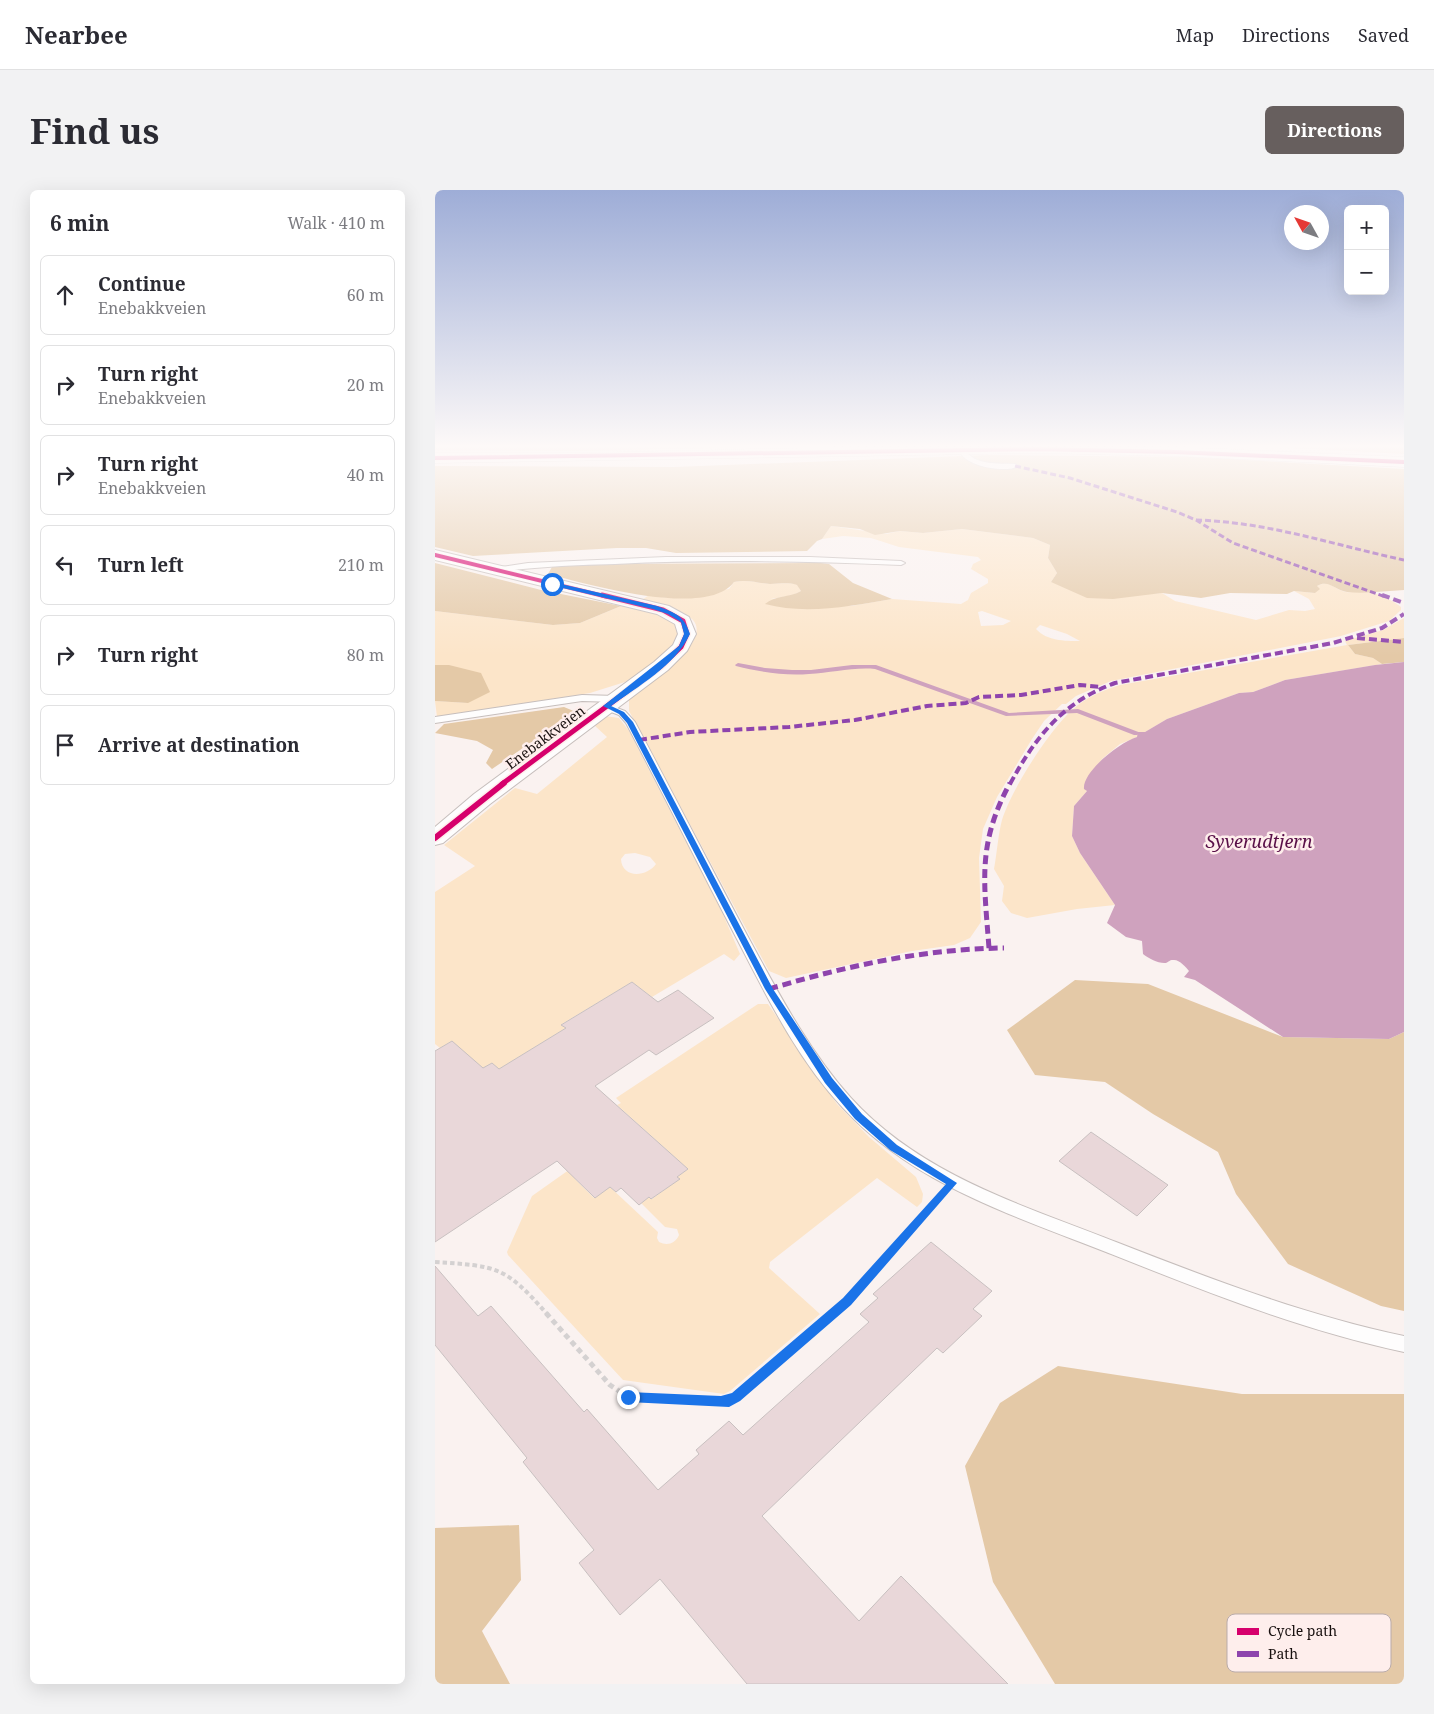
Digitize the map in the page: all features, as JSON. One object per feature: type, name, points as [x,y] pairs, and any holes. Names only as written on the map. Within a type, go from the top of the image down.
[{"type":"street","name":"Enebakkveien","points":[[435,555],[663,610],[683,621],[687,634],[681,647],[611,703],[482,799],[435,838]]},
{"type":"lane","points":[[494,570],[528,565],[666,559],[784,559],[901,563]]},
{"type":"lane","points":[[435,720],[568,699],[594,698],[611,703],[622,713],[630,722],[755,964],[789,1022],[823,1074],[859,1116],[893,1147],[952,1183],[1270,1309],[1345,1331],[1404,1344]]},
{"type":"path","points":[[435,1262],[477,1263],[495,1267],[512,1278],[525,1289],[610,1386],[628,1397],[729,1401],[847,1301],[952,1183]]},
{"type":"shaded area","points":[[435,517],[1404,517],[1404,590],[1368,593],[1347,592],[1321,584],[1317,586],[1320,589],[1315,593],[1294,591],[1287,594],[1230,593],[1201,598],[1162,593],[1113,599],[1087,598],[1051,582],[1057,573],[1048,558],[1050,545],[1033,538],[962,529],[923,533],[900,531],[875,535],[860,529],[831,526],[822,539],[817,541],[807,551],[676,553],[646,548],[617,548],[473,556],[435,547]]},
{"type":"shaded area","points":[[831,526],[886,534],[900,531],[923,533],[962,529],[1033,538],[1050,545],[1048,558],[1057,573],[1051,582],[1146,594],[1162,593],[1175,601],[1256,620],[1289,610],[1305,611],[1315,609],[1309,599],[1294,591],[1315,593],[1317,586],[1321,584],[1329,584],[1346,592],[1363,591],[1374,593],[1394,602],[1401,607],[1401,610],[1389,621],[1341,636],[1111,681],[1076,696],[1066,704],[1062,704],[1044,721],[1032,739],[997,797],[983,829],[979,858],[981,922],[970,938],[954,945],[912,951],[786,978],[769,971],[629,711],[629,699],[662,674],[686,652],[694,640],[697,629],[693,620],[682,612],[642,600],[649,595],[668,598],[729,589],[734,582],[752,581],[770,584],[794,584],[798,585],[801,591],[793,595],[771,599],[851,606],[892,599],[961,604],[968,600],[971,593],[988,583],[988,579],[971,569],[973,564],[981,560],[978,557],[899,547],[871,538],[843,536],[822,539]],"holes":[[[982,611],[1011,621],[1003,625],[981,626],[978,612]],[[1040,625],[1067,634],[1080,641],[1062,640],[1045,636],[1036,629]]]},
{"type":"shaded area","points":[[435,563],[541,590],[621,606],[580,623],[553,625],[435,611]]},
{"type":"shaded area","points":[[583,564],[829,564],[853,583],[892,599],[829,608],[796,609],[765,604],[773,599],[801,591],[797,585],[790,584],[739,581],[734,582],[720,593],[699,598],[674,598],[645,596],[617,591],[548,574],[552,567]]},
{"type":"shaded area","points":[[626,604],[650,610],[675,623],[678,634],[673,647],[653,664],[625,682],[590,693],[437,717],[435,701],[468,703],[449,665],[435,665],[435,611],[553,625],[580,623]]},
{"type":"shaded area","points":[[1404,618],[1404,638],[1348,645],[1355,654],[1373,658],[1382,664],[1285,680],[1253,692],[1239,693],[1167,719],[1137,737],[1120,744],[1102,759],[1084,786],[1087,791],[1074,806],[1072,836],[1080,853],[1115,905],[1077,909],[1027,918],[1011,913],[1002,901],[1004,886],[994,869],[1002,820],[1013,793],[1042,746],[1072,710],[1083,701],[1120,685],[1347,645],[1345,641],[1383,630]]},
{"type":"shaded area","points":[[1404,638],[1404,662],[1382,664],[1373,658],[1355,654],[1348,645]]},
{"type":"shaded area","points":[[435,665],[449,665],[481,673],[490,692],[468,703],[435,701]]},
{"type":"shaded area","points":[[564,707],[576,712],[492,769],[486,763],[493,750],[477,741],[435,733],[444,724]]},
{"type":"shaded area","points":[[605,716],[619,718],[629,731],[722,912],[740,954],[734,961],[724,954],[652,997],[632,982],[562,1024],[566,1028],[499,1069],[492,1063],[469,1077],[460,1048],[452,1041],[440,1048],[435,1044],[435,892],[475,866],[444,845],[515,788],[537,794],[607,737],[594,725]],"holes":[[[635,853],[650,857],[656,864],[647,872],[630,873],[622,865],[621,859],[625,854]]]},
{"type":"shaded area","points":[[1075,980],[1148,984],[1283,1037],[1389,1039],[1404,1032],[1404,1311],[1381,1306],[1288,1264],[1236,1194],[1218,1152],[1153,1114],[1105,1082],[1035,1075],[1007,1030]]},
{"type":"shaded area","points":[[758,1004],[768,1004],[837,1104],[869,1137],[916,1177],[923,1194],[922,1202],[917,1207],[877,1178],[770,1262],[769,1268],[820,1314],[730,1391],[724,1394],[623,1380],[507,1252],[532,1196],[573,1167],[591,1168],[575,1179],[594,1198],[610,1187],[658,1232],[657,1238],[659,1242],[668,1244],[673,1242],[679,1235],[677,1229],[665,1227],[641,1203],[649,1197],[652,1199],[679,1179],[677,1177],[688,1169],[617,1105],[621,1103],[616,1098]]},
{"type":"shaded area","points":[[1058,1366],[1242,1394],[1404,1394],[1404,1684],[1055,1684],[993,1582],[965,1466],[1000,1403]]},
{"type":"shaded area","points":[[519,1525],[521,1580],[482,1631],[510,1684],[435,1684],[435,1528]]},
{"type":"water","name":"Syverudtjern","points":[[1404,662],[1404,1032],[1389,1039],[1283,1037],[1195,980],[1184,977],[1189,971],[1180,962],[1171,960],[1163,963],[1151,959],[1143,954],[1142,941],[1126,937],[1107,923],[1115,905],[1080,853],[1072,836],[1074,806],[1087,791],[1084,789],[1089,774],[1103,758],[1121,745],[1137,737],[1138,732],[1145,732],[1167,719],[1239,693],[1253,692],[1285,680]]},
{"type":"building","points":[[632,982],[658,1002],[678,990],[714,1018],[656,1055],[649,1050],[595,1086],[688,1169],[677,1177],[680,1179],[639,1205],[621,1188],[616,1192],[610,1187],[595,1198],[557,1161],[435,1242],[435,1051],[452,1041],[483,1068],[492,1063],[499,1069],[566,1028],[561,1025]]},
{"type":"building","points":[[1091,1132],[1168,1185],[1137,1216],[1059,1161]]},
{"type":"building","points":[[931,1242],[992,1291],[973,1309],[982,1316],[943,1353],[937,1348],[762,1516],[859,1621],[901,1576],[1008,1684],[747,1684],[660,1579],[620,1615],[579,1563],[594,1550],[523,1462],[527,1458],[435,1345],[435,1266],[478,1316],[491,1306],[584,1412],[587,1409],[658,1490],[699,1454],[696,1450],[729,1421],[743,1435],[869,1322],[860,1314],[878,1298],[873,1294]]},
{"type":"waterway","points":[[738,665],[792,672],[876,667],[1008,715],[1078,711],[1137,733]]},
{"type":"marked path","points":[[1188,517],[1233,543],[1404,603]]},
{"type":"marked path","points":[[1196,520],[1249,524],[1404,560]]},
{"type":"marked path","points":[[989,948],[985,871],[986,845],[990,829],[1005,793],[1026,756],[1050,724],[1068,707],[1087,695],[1115,683],[1333,643],[1382,628],[1404,614]]},
{"type":"marked path","points":[[1357,638],[1404,642]]},
{"type":"marked path","points":[[639,740],[690,732],[789,727],[855,720],[927,706],[966,703],[979,697],[1021,695],[1080,685],[1102,687]]},
{"type":"marked path","points":[[769,989],[885,959],[944,951],[1004,948]]},
{"type":"cycle path","points":[[435,555],[663,610],[683,621],[687,634],[681,647],[661,666],[482,799],[435,838]]},
{"type":"route","points":[[552,584],[655,607],[670,612],[681,619],[686,625],[686,641],[672,657],[606,706],[622,713],[630,722],[755,964],[809,1053],[844,1100],[893,1147],[909,1159],[952,1183],[847,1301],[736,1397],[729,1401],[721,1402],[628,1397]]}]
